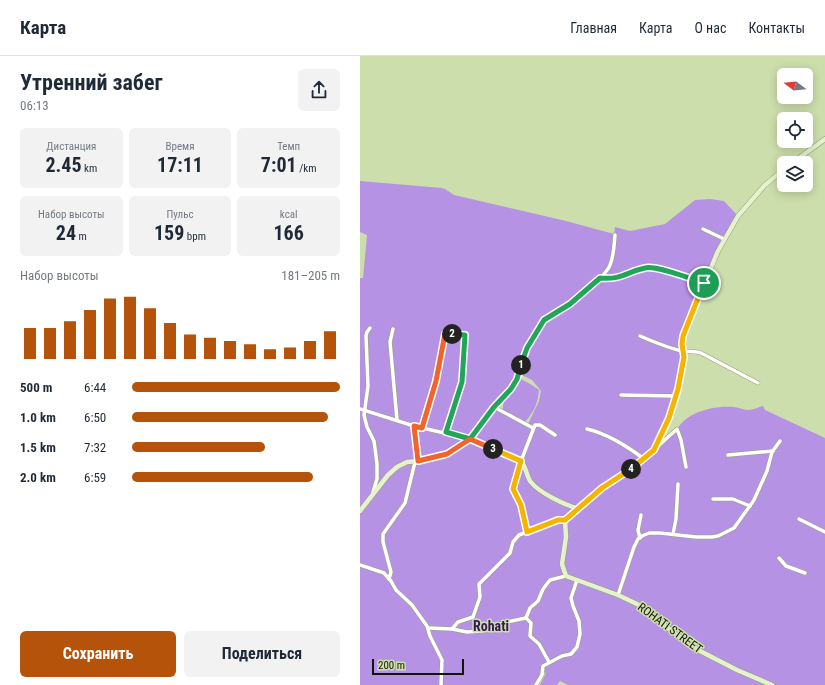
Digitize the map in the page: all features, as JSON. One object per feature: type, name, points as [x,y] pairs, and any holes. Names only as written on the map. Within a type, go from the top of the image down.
[{"type":"street","points":[[802,156],[825,139]]},
{"type":"street","points":[[654,450],[669,418],[676,396],[684,357],[682,344],[683,336],[718,251],[742,209],[777,175]]},
{"type":"street","points":[[703,229],[724,239]]},
{"type":"street","points":[[360,511],[394,469],[401,464],[416,462],[447,454],[470,439],[494,407],[508,393],[515,382],[527,348],[546,318],[570,304],[605,273],[610,264],[615,235]]},
{"type":"street","points":[[600,278],[619,278],[640,269],[650,267],[704,283]]},
{"type":"street","points":[[370,328],[366,336],[368,386],[365,420],[374,442],[377,464],[377,479],[371,497]]},
{"type":"street","points":[[393,329],[390,342],[397,420]]},
{"type":"street","points":[[422,428],[436,381],[445,334],[465,335],[462,382],[446,432]]},
{"type":"street","points":[[640,336],[684,352],[693,351],[701,353],[758,383]]},
{"type":"street","points":[[621,395],[676,396]]},
{"type":"street","points":[[494,407],[533,428]]},
{"type":"street","points":[[360,409],[414,426],[446,432],[470,439],[521,461],[534,485],[562,503],[579,509]]},
{"type":"street","points":[[527,532],[521,505],[513,489],[521,461],[535,424],[540,425],[555,435]]},
{"type":"street","points":[[389,579],[391,572],[383,534],[405,503],[416,462],[414,426]]},
{"type":"street","points":[[588,429],[622,443],[644,459]]},
{"type":"street","points":[[452,628],[458,622],[473,617],[480,597],[479,584],[511,552],[513,542],[519,535],[558,520],[565,520],[602,488],[644,459],[677,430],[682,440],[686,467]]},
{"type":"street","points":[[618,595],[634,548],[640,538],[649,533],[696,537],[718,536],[734,528],[750,506],[767,471],[773,451],[780,441]]},
{"type":"street","points":[[728,455],[773,451]]},
{"type":"street","points":[[673,534],[676,519],[678,484]]},
{"type":"street","points":[[712,499],[733,499],[750,506]]},
{"type":"street","points":[[640,538],[638,530],[641,515]]},
{"type":"street","points":[[799,519],[825,532]]},
{"type":"street","points":[[526,618],[530,608],[538,601],[543,589],[550,580],[566,576],[562,564],[566,537],[565,520]]},
{"type":"street","points":[[779,558],[786,566],[805,573]]},
{"type":"street","points":[[360,565],[383,572],[396,590],[412,605],[428,628],[430,636],[442,660],[441,685]]},
{"type":"street","name":"ROHATI STREET","points":[[566,576],[618,595],[639,605],[678,636],[700,651],[737,670],[772,685]]},
{"type":"street","points":[[536,685],[542,675],[543,666],[562,656],[571,654],[577,648],[580,634],[579,621],[571,598],[577,580]]},
{"type":"street","points":[[428,628],[452,628],[462,632],[481,631],[506,622],[526,618]]},
{"type":"street","points":[[526,618],[530,623],[530,636],[539,644],[549,662]]},
{"type":"shaded area","points":[[360,181],[442,188],[454,195],[566,221],[614,234],[615,227],[630,231],[665,224],[695,200],[710,199],[724,201],[737,215],[717,250],[702,282],[698,296],[683,331],[680,342],[684,359],[678,387],[656,448],[675,434],[684,421],[691,416],[716,407],[735,407],[748,410],[763,406],[765,410],[825,438],[825,685],[568,685],[560,681],[557,685],[540,685],[546,673],[543,671],[536,685],[360,685],[360,278],[363,278],[367,235],[360,232]],"holes":[[[518,373],[532,380],[541,391],[539,401],[527,426],[494,407],[493,401],[497,403],[503,399]]]},
{"type":"shaded area","points":[[519,378],[539,390],[535,407],[525,422],[503,410],[506,397]]},
{"type":"district","name":"Rohati","points":[[491,626]]},
{"type":"route","points":[[704,283],[650,267],[645,267],[615,279],[600,278],[570,304],[546,318],[527,348],[517,379],[511,389],[494,407],[470,439],[446,432],[462,382],[465,335],[445,334],[436,381],[422,428],[414,426],[418,461],[440,457],[470,439],[515,457],[521,461],[513,491],[518,497],[524,513],[527,532],[558,520],[565,520],[602,488],[635,466],[654,450],[669,418],[678,389],[684,357],[682,340],[704,283]]}]
